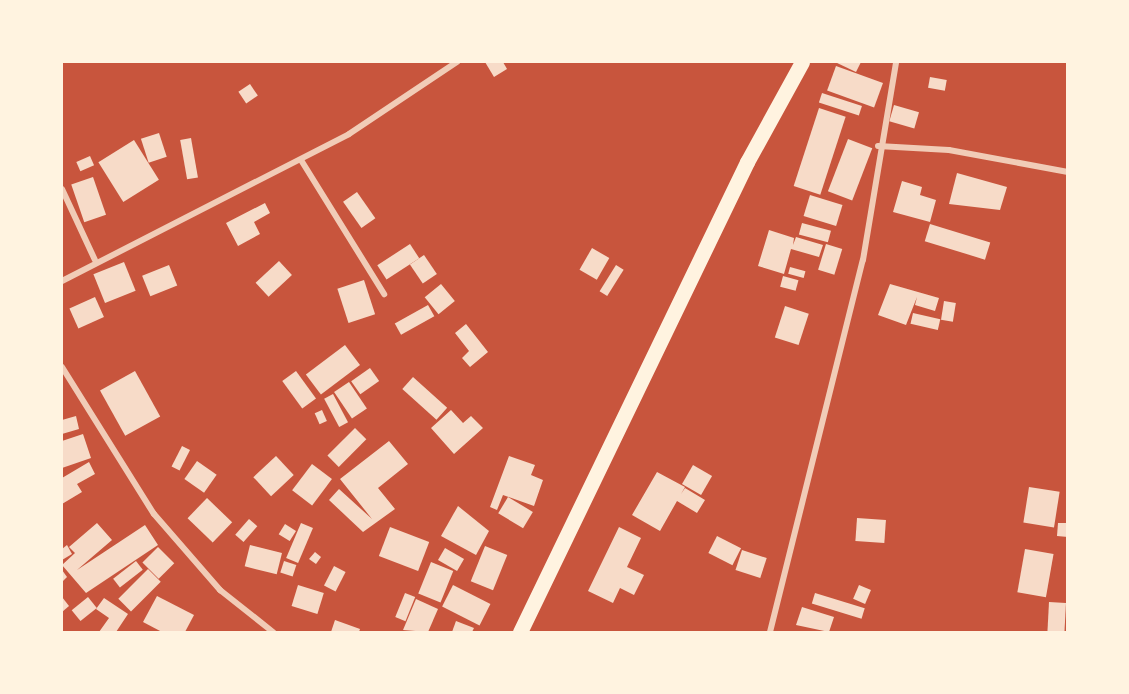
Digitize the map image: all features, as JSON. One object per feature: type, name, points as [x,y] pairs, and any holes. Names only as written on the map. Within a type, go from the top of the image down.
[{"type":"main road","points":[[520,633],[747,162],[802,62]]},
{"type":"street","points":[[62,281],[95,260],[301,160],[457,62]]},
{"type":"street","points":[[770,633],[863,261],[879,184],[878,146],[896,62]]},
{"type":"street","points":[[878,146],[949,150],[1068,172]]},
{"type":"street","points":[[301,160],[384,294]]},
{"type":"street","points":[[62,189],[95,260]]},
{"type":"street","points":[[62,368],[161,522],[220,590],[273,633]]},
{"type":"building","points":[[485,62],[503,62],[507,69],[494,77]]},
{"type":"building","points":[[835,62],[861,62],[856,72]]},
{"type":"building","points":[[836,66],[883,83],[874,108],[827,90]]},
{"type":"building","points":[[930,77],[947,80],[945,91],[928,88]]},
{"type":"building","points":[[250,84],[258,96],[246,103],[238,92]]},
{"type":"building","points":[[822,93],[862,106],[859,115],[819,103]]},
{"type":"building","points":[[894,105],[919,112],[914,129],[889,121]]},
{"type":"building","points":[[819,108],[846,117],[820,195],[794,186]]},
{"type":"building","points":[[159,133],[167,157],[149,163],[141,139]]},
{"type":"building","points":[[191,138],[198,177],[187,179],[180,140]]},
{"type":"building","points":[[848,139],[872,148],[852,201],[828,191]]},
{"type":"building","points":[[134,140],[159,180],[123,202],[98,162]]},
{"type":"building","points":[[90,156],[94,165],[80,171],[76,162]]},
{"type":"building","points":[[957,173],[1007,187],[1000,210],[949,204]]},
{"type":"building","points":[[93,177],[106,215],[84,222],[71,184]]},
{"type":"building","points":[[902,181],[922,187],[920,195],[936,200],[930,222],[893,212]]},
{"type":"building","points":[[357,192],[375,218],[361,228],[343,202]]},
{"type":"building","points":[[810,195],[843,205],[836,226],[804,216]]},
{"type":"building","points":[[265,203],[270,213],[254,222],[260,234],[238,246],[226,223]]},
{"type":"building","points":[[802,223],[831,231],[828,242],[799,235]]},
{"type":"building","points":[[930,224],[990,242],[985,260],[925,241]]},
{"type":"building","points":[[769,230],[794,238],[793,245],[796,237],[823,245],[819,257],[791,249],[784,274],[758,266]]},
{"type":"building","points":[[410,244],[419,258],[387,279],[377,265]]},
{"type":"building","points":[[826,244],[842,249],[834,275],[818,270]]},
{"type":"building","points":[[592,248],[609,258],[597,280],[580,270]]},
{"type":"building","points":[[424,255],[437,274],[423,284],[410,265]]},
{"type":"building","points":[[279,261],[292,275],[269,297],[256,283]]},
{"type":"building","points":[[124,262],[136,291],[105,303],[93,274]]},
{"type":"building","points":[[169,265],[177,285],[150,296],[142,276]]},
{"type":"building","points":[[616,265],[624,270],[607,296],[600,291]]},
{"type":"building","points":[[790,267],[805,271],[804,278],[788,274]]},
{"type":"building","points":[[783,276],[798,280],[796,291],[780,287]]},
{"type":"building","points":[[364,280],[375,314],[348,323],[337,289]]},
{"type":"building","points":[[441,284],[455,301],[439,314],[425,297]]},
{"type":"building","points":[[890,284],[939,298],[935,311],[915,305],[917,297],[906,325],[878,315]]},
{"type":"building","points":[[95,297],[104,317],[78,328],[69,308]]},
{"type":"building","points":[[944,301],[956,303],[953,322],[941,320]]},
{"type":"building","points":[[428,305],[434,316],[401,335],[395,323]]},
{"type":"building","points":[[785,306],[809,314],[799,345],[775,337]]},
{"type":"building","points":[[913,313],[940,319],[938,330],[911,324]]},
{"type":"building","points":[[466,324],[488,352],[470,367],[462,358],[469,351],[455,333]]},
{"type":"building","points":[[345,345],[360,365],[321,394],[306,374]]},
{"type":"building","points":[[370,368],[379,381],[360,394],[351,381]]},
{"type":"building","points":[[135,371],[160,416],[125,436],[100,390]]},
{"type":"building","points":[[296,371],[316,399],[302,408],[282,381]]},
{"type":"building","points":[[413,377],[447,408],[436,420],[402,389]]},
{"type":"building","points":[[349,382],[367,409],[352,419],[334,392]]},
{"type":"building","points":[[333,394],[348,422],[339,427],[324,399]]},
{"type":"building","points":[[322,410],[327,421],[320,424],[315,413]]},
{"type":"building","points":[[451,410],[463,423],[471,416],[483,428],[454,454],[431,428]]},
{"type":"building","points":[[76,416],[79,429],[62,434],[62,420]]},
{"type":"building","points":[[355,428],[366,439],[339,467],[327,456]]},
{"type":"building","points":[[83,434],[91,458],[62,468],[62,441]]},
{"type":"building","points":[[389,441],[408,464],[378,488],[395,509],[363,532],[329,500],[339,489],[372,519],[340,479]]},
{"type":"building","points":[[182,446],[190,450],[180,471],[172,466]]},
{"type":"building","points":[[276,456],[294,475],[271,496],[253,477]]},
{"type":"building","points":[[509,456],[535,465],[531,475],[543,480],[534,506],[503,495],[497,510],[490,507]]},
{"type":"building","points":[[197,461],[217,475],[204,493],[184,479]]},
{"type":"building","points":[[89,462],[95,474],[77,484],[82,492],[62,504],[62,478]]},
{"type":"building","points":[[312,464],[332,479],[312,505],[292,490]]},
{"type":"building","points":[[693,465],[712,476],[701,495],[682,484]]},
{"type":"building","points":[[657,472],[685,487],[681,494],[685,488],[705,500],[697,513],[677,501],[660,531],[632,515]]},
{"type":"building","points":[[1029,487],[1060,492],[1054,527],[1023,523]]},
{"type":"building","points":[[508,497],[533,512],[523,528],[498,513]]},
{"type":"building","points":[[207,498],[232,522],[213,542],[188,518]]},
{"type":"building","points":[[458,506],[489,531],[476,555],[441,536]]},
{"type":"building","points":[[857,518],[886,520],[884,543],[855,541]]},
{"type":"building","points":[[249,519],[257,526],[244,542],[235,535]]},
{"type":"building","points":[[97,523],[112,540],[77,570],[145,525],[158,545],[86,593],[62,565],[75,553],[69,547]]},
{"type":"building","points":[[301,523],[313,528],[298,563],[286,558]]},
{"type":"building","points":[[1058,523],[1068,523],[1068,537],[1057,536]]},
{"type":"building","points":[[285,524],[296,531],[290,541],[279,534]]},
{"type":"building","points":[[390,527],[429,542],[418,571],[379,556]]},
{"type":"building","points":[[619,527],[641,538],[627,567],[644,575],[634,595],[620,588],[613,603],[588,591]]},
{"type":"building","points":[[717,536],[741,548],[732,565],[708,553]]},
{"type":"building","points":[[67,545],[72,554],[62,560],[62,549]]},
{"type":"building","points":[[250,545],[282,553],[277,574],[245,566]]},
{"type":"building","points":[[485,546],[507,555],[493,590],[471,581]]},
{"type":"building","points":[[158,547],[174,563],[159,579],[142,563]]},
{"type":"building","points":[[445,548],[464,559],[457,571],[438,560]]},
{"type":"building","points":[[1025,549],[1054,554],[1046,597],[1017,592]]},
{"type":"building","points":[[742,550],[767,558],[760,578],[736,570]]},
{"type":"building","points":[[315,552],[321,557],[316,564],[309,559]]},
{"type":"building","points":[[136,561],[143,570],[120,588],[113,579]]},
{"type":"building","points":[[284,561],[296,565],[293,576],[280,572]]},
{"type":"building","points":[[431,562],[453,571],[441,603],[418,594]]},
{"type":"building","points":[[334,566],[346,572],[336,592],[324,586]]},
{"type":"building","points":[[148,569],[161,582],[131,611],[118,599]]},
{"type":"building","points":[[62,570],[67,577],[62,582]]},
{"type":"building","points":[[298,585],[324,593],[317,614],[292,606]]},
{"type":"building","points":[[453,585],[490,604],[480,625],[442,606]]},
{"type":"building","points":[[859,585],[871,590],[865,604],[853,599]]},
{"type":"building","points":[[405,593],[415,597],[405,621],[395,617]]},
{"type":"building","points":[[815,593],[865,608],[862,619],[812,604]]},
{"type":"building","points":[[157,596],[194,615],[185,632],[162,632],[143,622]]},
{"type":"building","points":[[62,597],[69,606],[62,612]]},
{"type":"building","points":[[88,597],[97,608],[80,621],[72,610]]},
{"type":"building","points":[[104,598],[128,614],[116,632],[99,632],[109,618],[96,609]]},
{"type":"building","points":[[416,599],[438,609],[428,632],[403,630]]},
{"type":"building","points":[[1049,602],[1066,603],[1064,632],[1047,632]]},
{"type":"building","points":[[802,607],[834,617],[829,632],[796,625]]},
{"type":"building","points":[[335,620],[360,629],[359,632],[331,632]]},
{"type":"building","points":[[456,621],[474,628],[472,632],[452,632]]}]
